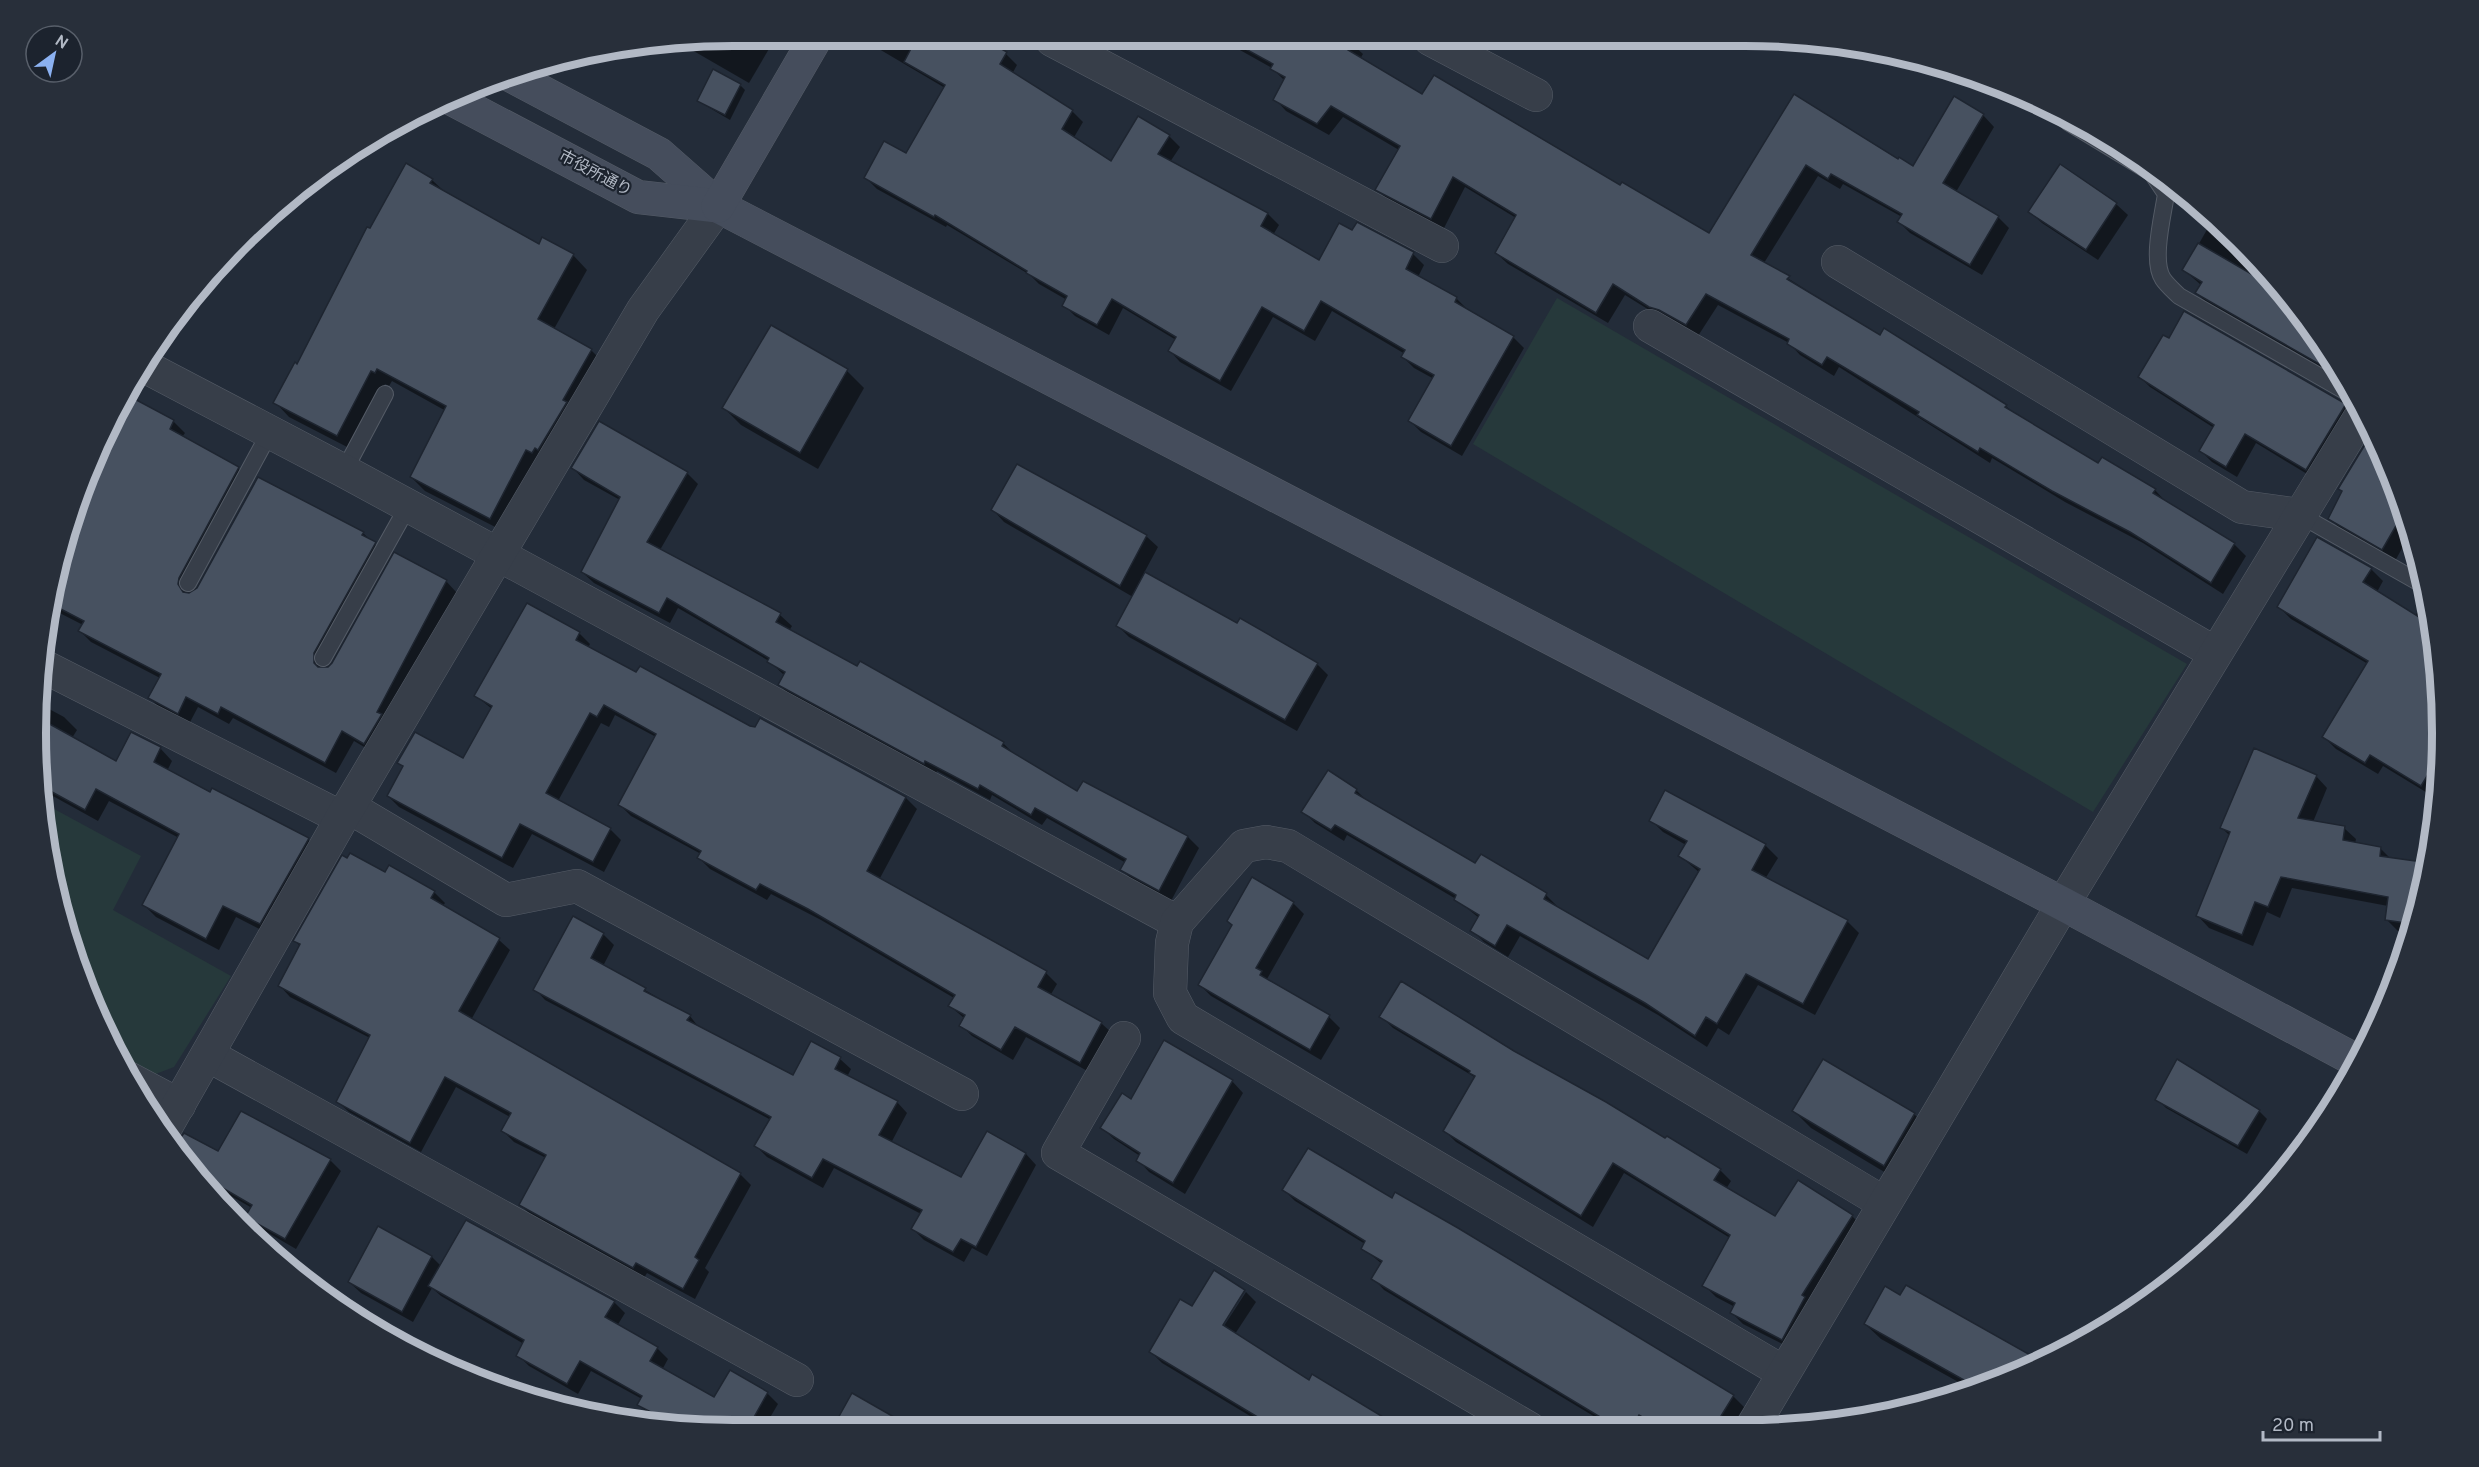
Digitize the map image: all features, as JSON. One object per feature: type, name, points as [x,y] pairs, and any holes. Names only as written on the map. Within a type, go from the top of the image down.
[{"type":"street","points":[[155,1103],[171,1118],[346,813],[644,310],[718,206],[811,46]]},
{"type":"street","points":[[1063,46],[1442,246]]},
{"type":"street","points":[[1443,46],[1536,95]]},
{"type":"street","points":[[521,81],[659,154],[718,206],[2063,904],[2351,1058]]},
{"type":"street","name":"市役所通り","points":[[461,104],[638,197],[718,206]]},
{"type":"street","points":[[1838,262],[2242,507],[2300,515]]},
{"type":"street","points":[[1650,326],[2216,653]]},
{"type":"street","points":[[151,370],[344,471],[1178,922]]},
{"type":"street","points":[[1757,1420],[2063,904],[2357,422]]},
{"type":"street","points":[[50,670],[346,813],[506,900],[577,886],[962,1094]]},
{"type":"street","points":[[1783,1372],[1183,1018],[1170,993],[1172,943],[1178,922],[1244,846],[1266,842],[1288,846],[1884,1203]]},
{"type":"street","points":[[1124,1038],[1058,1153],[1513,1420]]},
{"type":"street","points":[[208,1055],[797,1380]]},
{"type":"lane","points":[[2161,186],[2166,194],[2159,234],[2159,261],[2162,277],[2179,296],[2338,387]]},
{"type":"lane","points":[[344,471],[385,394]]},
{"type":"lane","points":[[188,583],[270,432]]},
{"type":"lane","points":[[323,658],[408,506]]},
{"type":"lane","points":[[2300,515],[2415,580]]},
{"type":"shaded area","points":[[1557,298],[2187,664],[2093,812],[1473,444]]},
{"type":"shaded area","points":[[51,807],[141,856],[113,910],[231,976],[174,1067],[153,1075],[132,1064],[99,996],[70,911],[60,868]]},
{"type":"building","points":[[912,46],[996,46],[1007,52],[1000,64],[1073,110],[1062,129],[1111,161],[1138,116],[1170,135],[1158,154],[1268,213],[1261,226],[1319,260],[1339,223],[1352,230],[1357,222],[1414,252],[1406,269],[1457,297],[1455,302],[1514,336],[1451,446],[1408,421],[1434,375],[1401,357],[1405,350],[1321,301],[1304,331],[1262,307],[1220,381],[1168,351],[1176,337],[1112,299],[1097,325],[1062,306],[1067,296],[1026,273],[1027,271],[935,215],[934,217],[864,178],[884,141],[906,153],[945,85],[904,62]]},
{"type":"building","points":[[1240,46],[1350,46],[1348,50],[1422,94],[1434,75],[1620,185],[1622,182],[1709,233],[1794,94],[1913,166],[1954,96],[1984,114],[1943,183],[1999,216],[1970,265],[1897,222],[1902,214],[1831,174],[1828,179],[1806,165],[1751,255],[1790,276],[1787,279],[1880,335],[1884,328],[2007,405],[2005,407],[2098,463],[2102,457],[2156,489],[2153,493],[2235,543],[2211,583],[2130,532],[2052,491],[1980,448],[1978,452],[1917,415],[1919,412],[1827,357],[1822,365],[1787,344],[1789,339],[1706,294],[1686,325],[1649,307],[1613,284],[1596,313],[1495,253],[1516,215],[1453,177],[1431,219],[1375,190],[1400,146],[1331,106],[1317,124],[1273,100],[1285,77],[1270,69],[1273,64]]},
{"type":"building","points":[[713,69],[741,84],[725,115],[697,101]]},
{"type":"building","points":[[406,163],[433,179],[430,183],[539,244],[542,237],[574,254],[538,319],[592,349],[563,400],[567,402],[538,450],[535,448],[532,453],[526,450],[490,519],[410,477],[446,406],[377,369],[375,373],[371,371],[337,436],[273,403],[295,362],[297,364],[367,227],[370,228]]},
{"type":"building","points":[[2060,164],[2117,203],[2086,250],[2028,212]]},
{"type":"building","points":[[2198,243],[2260,279],[2291,315],[2327,368],[2195,293],[2202,282],[2182,270]]},
{"type":"building","points":[[2184,311],[2346,404],[2306,470],[2245,434],[2226,467],[2199,451],[2214,425],[2138,377],[2163,335],[2169,338]]},
{"type":"building","points":[[771,325],[848,369],[800,453],[722,408]]},
{"type":"building","points":[[134,399],[174,420],[170,429],[239,467],[179,578],[178,584],[183,592],[189,593],[197,588],[258,477],[364,532],[362,535],[376,542],[314,653],[314,663],[318,667],[328,667],[332,663],[394,552],[447,580],[377,712],[382,714],[364,744],[342,731],[325,763],[221,707],[218,714],[186,697],[178,714],[148,698],[161,674],[78,631],[84,621],[58,608],[60,599],[83,513],[117,430]]},
{"type":"building","points":[[599,421],[688,472],[647,542],[781,613],[776,622],[857,666],[860,661],[1004,742],[1002,746],[1077,791],[1083,781],[1188,836],[1159,891],[1120,870],[1126,859],[1035,808],[1031,815],[980,785],[978,789],[925,761],[924,764],[778,685],[785,672],[767,662],[769,658],[667,598],[659,613],[581,572],[620,497],[571,468]]},
{"type":"building","points":[[2367,441],[2399,521],[2382,550],[2328,519],[2342,491],[2338,489]]},
{"type":"building","points":[[1017,464],[1147,535],[1120,586],[991,510]]},
{"type":"building","points":[[2317,537],[2372,568],[2363,582],[2423,619],[2431,689],[2432,734],[2431,769],[2421,786],[2370,755],[2365,763],[2322,737],[2368,661],[2277,607]]},
{"type":"building","points":[[1145,572],[1237,623],[1240,618],[1318,663],[1285,720],[1116,626]]},
{"type":"building","points":[[527,603],[580,632],[576,640],[636,672],[640,666],[750,726],[755,727],[760,718],[906,797],[867,871],[1047,971],[1038,987],[1102,1022],[1080,1063],[1015,1027],[1001,1050],[959,1026],[965,1015],[948,1006],[955,995],[808,909],[760,884],[756,890],[697,858],[701,851],[618,805],[656,734],[604,705],[597,717],[590,713],[546,793],[611,828],[593,862],[520,824],[502,858],[387,796],[403,766],[397,763],[415,732],[463,758],[492,706],[474,696]]},
{"type":"building","points":[[47,722],[116,761],[131,732],[161,747],[154,762],[210,792],[212,788],[309,838],[260,924],[223,906],[206,939],[142,905],[179,834],[96,789],[85,810],[49,790]]},
{"type":"building","points":[[2254,748],[2317,775],[2298,818],[2345,826],[2343,840],[2381,847],[2380,856],[2420,862],[2405,923],[2385,920],[2388,897],[2281,877],[2268,907],[2255,902],[2242,935],[2196,916],[2230,832],[2220,828]]},
{"type":"building","points":[[1328,770],[1357,789],[1355,793],[1475,863],[1481,854],[1547,893],[1544,899],[1648,959],[1700,869],[1678,856],[1687,841],[1649,821],[1665,790],[1766,844],[1752,870],[1848,920],[1803,1004],[1746,974],[1717,1024],[1706,1017],[1695,1036],[1645,1003],[1507,925],[1495,946],[1470,931],[1479,915],[1454,900],[1456,895],[1335,825],[1331,830],[1301,812]]},
{"type":"building","points":[[350,853],[385,872],[389,865],[435,891],[431,898],[500,938],[459,1011],[741,1173],[695,1257],[699,1260],[683,1289],[636,1263],[633,1268],[519,1205],[546,1155],[501,1131],[511,1113],[445,1077],[410,1143],[336,1102],[370,1035],[278,986],[300,944],[293,941],[342,855],[347,858]]},
{"type":"building","points":[[1252,877],[1294,902],[1256,968],[1262,971],[1260,975],[1330,1015],[1310,1050],[1198,985],[1232,925],[1227,921]]},
{"type":"building","points":[[573,916],[604,933],[591,958],[646,988],[644,991],[691,1015],[687,1020],[793,1075],[811,1041],[841,1057],[835,1069],[898,1101],[879,1135],[961,1177],[987,1131],[1026,1153],[976,1247],[961,1239],[953,1252],[911,1229],[922,1210],[823,1159],[812,1178],[754,1146],[771,1117],[533,990]]},
{"type":"building","points":[[1401,981],[1514,1051],[1665,1138],[1667,1136],[1721,1169],[1714,1180],[1775,1216],[1798,1180],[1853,1215],[1802,1295],[1805,1297],[1782,1340],[1730,1313],[1735,1303],[1702,1286],[1730,1235],[1613,1163],[1581,1216],[1443,1131],[1475,1076],[1379,1017]]},
{"type":"building","points":[[1164,1040],[1233,1080],[1173,1183],[1136,1161],[1140,1153],[1100,1128],[1122,1093],[1131,1099]]},
{"type":"building","points":[[1823,1059],[1915,1113],[1884,1166],[1792,1111]]},
{"type":"building","points":[[2177,1059],[2260,1110],[2238,1146],[2155,1100]]},
{"type":"building","points":[[241,1111],[331,1159],[285,1239],[247,1218],[245,1216],[252,1205],[215,1183],[179,1140],[184,1133],[218,1151]]},
{"type":"building","points":[[1308,1148],[1392,1198],[1395,1192],[1458,1228],[1734,1395],[1719,1420],[1648,1420],[1639,1415],[1636,1420],[1605,1420],[1371,1279],[1382,1261],[1361,1249],[1365,1241],[1282,1190]]},
{"type":"building","points":[[466,1220],[615,1301],[605,1317],[658,1347],[650,1361],[714,1397],[730,1370],[768,1392],[753,1419],[755,1420],[652,1416],[653,1413],[637,1405],[642,1396],[580,1361],[567,1384],[516,1356],[524,1340],[428,1286]]},
{"type":"building","points":[[378,1226],[432,1256],[402,1312],[348,1282]]},
{"type":"building","points":[[1214,1270],[1245,1290],[1223,1325],[1309,1380],[1312,1374],[1388,1420],[1260,1420],[1149,1352],[1180,1299],[1192,1306]]},
{"type":"building","points":[[1906,1285],[2033,1357],[1969,1383],[1864,1324],[1885,1286],[1900,1295]]},
{"type":"building","points":[[852,1393],[899,1420],[837,1420]]}]
